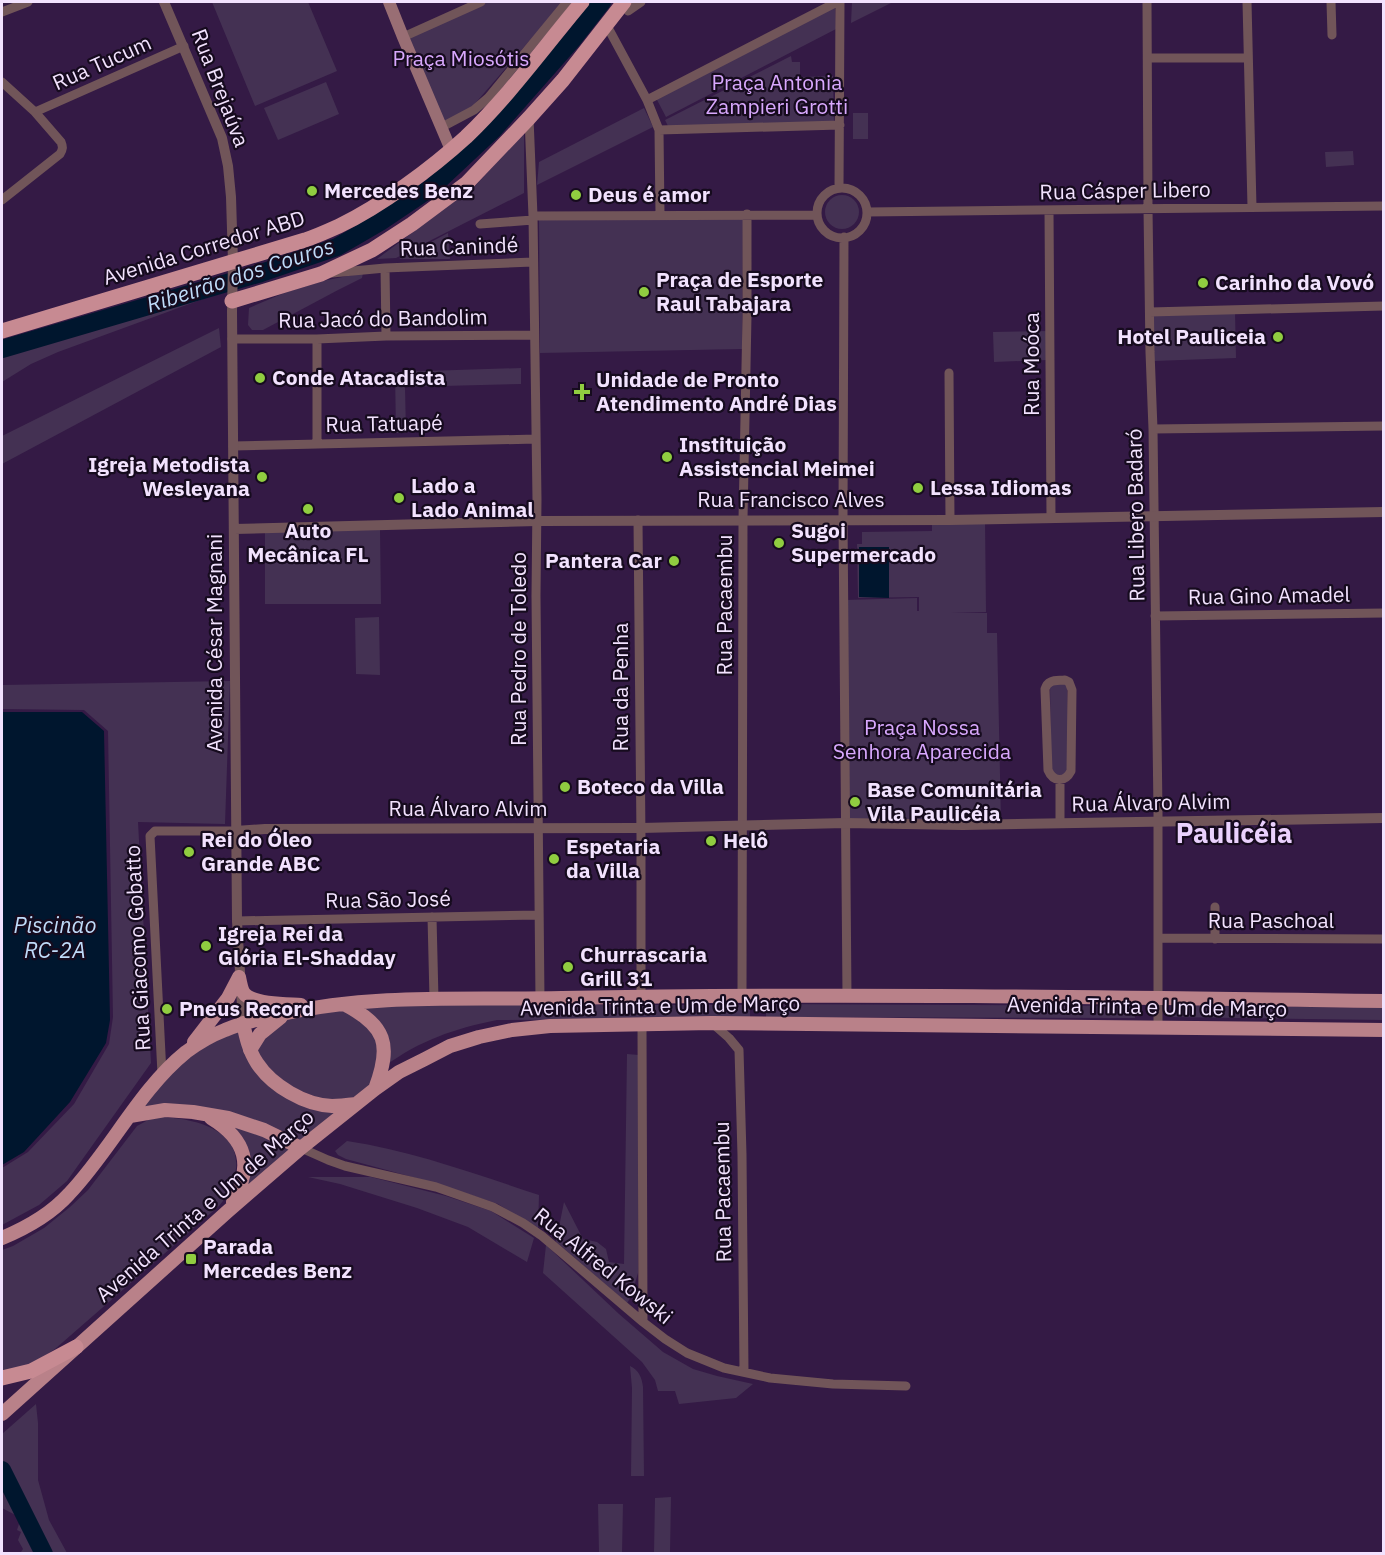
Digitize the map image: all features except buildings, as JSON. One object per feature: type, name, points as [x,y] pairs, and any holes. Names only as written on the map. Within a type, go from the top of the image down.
[{"type":"highway","name":"Avenida Corredor ABD","points":[[2,331],[233,266],[305,240],[340,225],[374,206],[451,150],[482,120],[512,88],[582,2]]},
{"type":"highway","points":[[232,296],[321,274],[372,250],[412,224],[467,183],[530,118],[606,24],[626,6]]},
{"type":"highway","points":[[2,1378],[31,1371],[76,1347]]},
{"type":"main road","points":[[389,2],[451,150]]},
{"type":"main road","points":[[239,977],[244,993],[252,999],[318,1006]]},
{"type":"main road","points":[[189,1050],[223,1005],[239,977]]},
{"type":"main road","name":"Avenida Trinta e Um de Março","points":[[2,1238],[45,1215],[68,1195],[162,1074],[189,1050],[209,1037],[243,1023],[318,1006],[386,999],[742,996],[1383,1001]]},
{"type":"main road","points":[[344,1004],[371,1020],[382,1037],[383,1061],[375,1089]]},
{"type":"main road","points":[[250,1050],[260,1034],[288,1012]]},
{"type":"main road","points":[[243,1023],[250,1050],[268,1076],[300,1097],[324,1105],[356,1104]]},
{"type":"main road","name":"Avenida Trinta e Um de Março","points":[[2,1414],[300,1148],[399,1072],[450,1046],[479,1037],[512,1030],[550,1026],[712,1023],[1383,1030]]},
{"type":"main road","points":[[130,1116],[165,1110],[206,1115],[247,1123],[300,1148]]},
{"type":"main road","points":[[206,1115],[228,1130],[243,1154],[245,1164],[243,1180],[228,1211]]},
{"type":"street","points":[[2,12],[28,2]]},
{"type":"street","name":"Rua Brejaúva","points":[[164,2],[222,138],[231,197],[233,266]]},
{"type":"street","points":[[403,37],[481,2]]},
{"type":"street","points":[[626,6],[641,2]]},
{"type":"street","points":[[647,100],[839,2],[839,188]]},
{"type":"street","name":"Rua Libero Badaró","points":[[1147,2],[1158,823],[1158,1028]]},
{"type":"street","points":[[1247,2],[1252,207]]},
{"type":"street","points":[[1331,2],[1332,35]]},
{"type":"street","points":[[442,127],[474,110],[488,98],[566,3]]},
{"type":"street","points":[[606,24],[647,100],[659,130],[660,215]]},
{"type":"street","name":"Rua Tucum","points":[[34,112],[184,46]]},
{"type":"street","points":[[1148,58],[1248,58]]},
{"type":"street","points":[[2,82],[61,142],[63,150],[2,200]]},
{"type":"street","name":"Rua Pedro de Toledo","points":[[530,118],[537,521],[540,999]]},
{"type":"street","points":[[659,130],[840,126]]},
{"type":"street","points":[[839,188],[850,189],[859,194],[865,203],[867,212],[860,230],[854,235],[844,237],[832,236],[825,231],[817,215],[819,202],[827,193],[839,188]]},
{"type":"street","name":"Rua Cásper Libero","points":[[867,212],[1383,206]]},
{"type":"street","name":"Rua Moóca","points":[[1049,210],[1051,517]]},
{"type":"street","name":"Rua Pacaembu","points":[[742,996],[743,519],[747,214]]},
{"type":"street","points":[[480,224],[533,218],[817,215]]},
{"type":"street","points":[[844,237],[843,520],[847,996]]},
{"type":"street","name":"Rua Canindé","points":[[321,274],[385,268],[533,262]]},
{"type":"street","name":"Avenida César Magnani","points":[[233,266],[237,921],[243,1023]]},
{"type":"street","name":"Rua Canindé","points":[[385,268],[386,336]]},
{"type":"street","points":[[1150,312],[1383,306]]},
{"type":"street","name":"Rua Jacó do Bandolim","points":[[232,339],[534,335]]},
{"type":"street","points":[[317,339],[317,444]]},
{"type":"street","points":[[949,373],[950,520]]},
{"type":"street","points":[[1153,429],[1383,426]]},
{"type":"street","name":"Rua Tatuapé","points":[[233,446],[536,439]]},
{"type":"street","name":"Rua Francisco Alves","points":[[234,529],[537,521],[950,520],[1383,512]]},
{"type":"street","name":"Rua da Penha","points":[[638,520],[641,997]]},
{"type":"street","name":"Rua Gino Amadel","points":[[1155,616],[1383,613]]},
{"type":"street","points":[[1065,680],[1069,682],[1072,690],[1071,771],[1065,779],[1060,780],[1053,778],[1048,770],[1045,689],[1051,681],[1065,680]]},
{"type":"street","points":[[1060,780],[1060,823]]},
{"type":"street","name":"Rua Álvaro Alvim","points":[[236,831],[641,828],[845,823],[963,825],[1158,823],[1383,818]]},
{"type":"street","name":"Rua Giacomo Gobatto","points":[[162,1074],[150,836],[155,831],[236,831]]},
{"type":"street","points":[[1215,907],[1215,939]]},
{"type":"street","name":"Rua São José","points":[[237,921],[539,915]]},
{"type":"street","points":[[432,917],[434,999]]},
{"type":"street","name":"Rua Paschoal","points":[[1158,938],[1383,939]]},
{"type":"street","name":"Rua Pacaembu","points":[[712,1023],[739,1050],[744,1372]]},
{"type":"street","points":[[642,1026],[642,1322]]},
{"type":"street","name":"Rua Alfred Kowski","points":[[300,1148],[328,1161],[436,1187],[493,1207],[542,1236],[642,1322],[687,1353],[724,1368],[770,1378],[821,1383],[906,1386]]},
{"type":"green space","points":[[212,2],[308,2],[337,71],[255,106]]},
{"type":"green space","name":"Praça Miosótis","points":[[487,2],[563,2],[472,107],[443,125],[406,39]]},
{"type":"green space","points":[[852,2],[893,2],[851,23]]},
{"type":"green space","points":[[835,3],[836,29],[666,117],[656,98]]},
{"type":"green space","name":"Praça Antonia Zampieri Grotti","points":[[791,56],[792,62],[800,62],[800,77],[833,76],[834,123],[669,128],[665,120]]},
{"type":"green space","points":[[326,82],[339,114],[278,140],[264,108]]},
{"type":"green space","points":[[644,108],[653,127],[537,185],[539,162]]},
{"type":"green space","points":[[853,113],[868,113],[868,139],[853,139]]},
{"type":"green space","points":[[524,132],[524,193],[396,258],[377,259],[476,185]]},
{"type":"green space","points":[[1353,151],[1354,165],[1326,167],[1325,152]]},
{"type":"green space","points":[[842,195],[854,200],[859,212],[854,224],[842,229],[830,224],[825,212],[830,200]]},
{"type":"green space","name":"Praça de Esporte Raul Tabajara","points":[[743,219],[742,349],[540,353],[539,220]]},
{"type":"green space","points":[[448,233],[450,259],[399,259]]},
{"type":"green space","points":[[363,273],[362,278],[263,330],[252,330],[248,325],[249,308],[284,293],[327,280]]},
{"type":"green space","points":[[212,290],[214,295],[58,352],[31,364],[2,382],[2,357]]},
{"type":"green space","points":[[1235,312],[1236,358],[1154,361],[1153,314]]},
{"type":"green space","points":[[219,328],[221,347],[2,464],[2,436]]},
{"type":"green space","points":[[1048,331],[1048,360],[994,362],[993,332]]},
{"type":"green space","points":[[521,368],[521,384],[405,387],[406,433],[396,433],[395,372]]},
{"type":"green space","name":"Praça Nossa Senhora Aparecida","points":[[985,520],[986,612],[951,612],[987,613],[987,633],[997,633],[1001,822],[848,823],[845,600],[917,598],[917,611],[919,611],[919,597],[858,598],[857,544],[862,544],[862,532],[932,531],[932,521]]},
{"type":"green space","points":[[380,530],[381,604],[265,604],[265,531]]},
{"type":"green space","points":[[379,617],[380,675],[356,674],[355,618]]},
{"type":"green space","points":[[230,681],[225,824],[138,822],[151,1063],[67,1181],[39,1205],[2,1225],[2,1168],[28,1152],[74,1104],[109,1044],[113,1017],[108,731],[84,710],[2,709],[2,685]]},
{"type":"green space","points":[[1067,683],[1069,775],[1051,776],[1050,684]]},
{"type":"green space","points":[[766,1004],[1135,1006],[1135,1018],[766,1017]]},
{"type":"green space","points":[[381,1005],[750,1005],[750,1018],[497,1020],[466,1027],[425,1042],[385,1066],[386,1057],[358,1008]]},
{"type":"green space","points":[[1171,1005],[1383,1008],[1383,1020],[1171,1017]]},
{"type":"green space","points":[[346,1009],[360,1017],[377,1038],[379,1051],[373,1079],[368,1087],[354,1097],[329,1102],[294,1088],[271,1071],[257,1053],[257,1045],[288,1018]]},
{"type":"green space","points":[[240,1028],[264,1080],[346,1109],[299,1145],[268,1128],[140,1109],[155,1089],[193,1052]]},
{"type":"green space","points":[[627,1054],[639,1055],[638,1273],[627,1303],[556,1242],[564,1202],[583,1239],[597,1242],[606,1249],[609,1262],[624,1264]]},
{"type":"green space","points":[[160,1117],[199,1123],[222,1135],[230,1143],[235,1154],[236,1168],[228,1194],[219,1206],[55,1349],[29,1366],[2,1373],[2,1250],[44,1228],[70,1207],[88,1190],[137,1126]]},
{"type":"green space","points":[[228,1121],[295,1148],[240,1198],[245,1183]]},
{"type":"green space","points":[[347,1141],[420,1157],[539,1195],[538,1229],[498,1204],[438,1184],[346,1159],[335,1151]]},
{"type":"green space","points":[[308,1177],[371,1177],[446,1196],[491,1211],[534,1238],[527,1262],[468,1227],[417,1208],[340,1184]]},
{"type":"green space","points":[[546,1245],[663,1352],[693,1369],[753,1384],[736,1398],[679,1404],[675,1391],[658,1391],[655,1380],[642,1362],[543,1273]]},
{"type":"green space","points":[[630,1366],[640,1375],[643,1387],[644,1476],[631,1476]]},
{"type":"green space","points":[[36,1404],[38,1480],[49,1520],[67,1553],[50,1553],[2,1463],[2,1434]]},
{"type":"green space","points":[[2,1477],[42,1553],[21,1552],[23,1549],[18,1540],[21,1532],[17,1530],[21,1518],[2,1508]]},
{"type":"green space","points":[[671,1497],[670,1553],[654,1553],[655,1498]]},
{"type":"green space","points":[[598,1504],[623,1504],[622,1553],[599,1553]]},
{"type":"water","points":[[859,547],[889,547],[889,598],[859,597]]},
{"type":"water","name":"Piscinão RC-2A","points":[[2,712],[82,712],[104,731],[110,1020],[106,1043],[70,1102],[24,1152],[2,1165]]},
{"type":"waterway","name":"Ribeirão dos Couros","points":[[2,349],[261,273],[337,247],[380,222],[432,187],[493,130],[573,39],[602,2]]},
{"type":"waterway","name":"Ribeirão dos Couros","points":[[2,1470],[44,1554]]},
{"type":"place","name":"Mercedes Benz","points":[[312,191]]},
{"type":"place","name":"Deus é amor","points":[[576,195]]},
{"type":"place","name":"Carinho da Vovó","points":[[1203,283]]},
{"type":"place","name":"Praça de Esporte Raul Tabajara","points":[[644,292]]},
{"type":"place","name":"Hotel Pauliceia","points":[[1278,337]]},
{"type":"place","name":"Conde Atacadista","points":[[260,378]]},
{"type":"place","name":"Unidade de Pronto Atendimento André Dias","points":[[582,392]]},
{"type":"place","name":"Instituição Assistencial Meimei","points":[[667,457]]},
{"type":"place","name":"Igreja Metodista Wesleyana","points":[[262,477]]},
{"type":"place","name":"Lessa Idiomas","points":[[918,488]]},
{"type":"place","name":"Lado a Lado Animal","points":[[399,498]]},
{"type":"place","name":"Auto Mecânica FL","points":[[308,509]]},
{"type":"place","name":"Sugoi Supermercado","points":[[779,543]]},
{"type":"place","name":"Pantera Car","points":[[674,561]]},
{"type":"place","name":"Boteco da Villa","points":[[565,787]]},
{"type":"place","name":"Base Comunitária Vila Paulicéia","points":[[855,802]]},
{"type":"place","name":"Helô","points":[[711,841]]},
{"type":"place","name":"Rei do Óleo Grande ABC","points":[[189,852]]},
{"type":"place","name":"Espetaria da Villa","points":[[554,859]]},
{"type":"place","name":"Igreja Rei da Glória El-Shadday","points":[[206,946]]},
{"type":"place","name":"Churrascaria Grill 31","points":[[568,967]]},
{"type":"place","name":"Pneus Record","points":[[167,1009]]},
{"type":"place","name":"Parada Mercedes Benz","points":[[191,1259]]},
{"type":"district","name":"Paulicéia","points":[[1234,834]]}]
